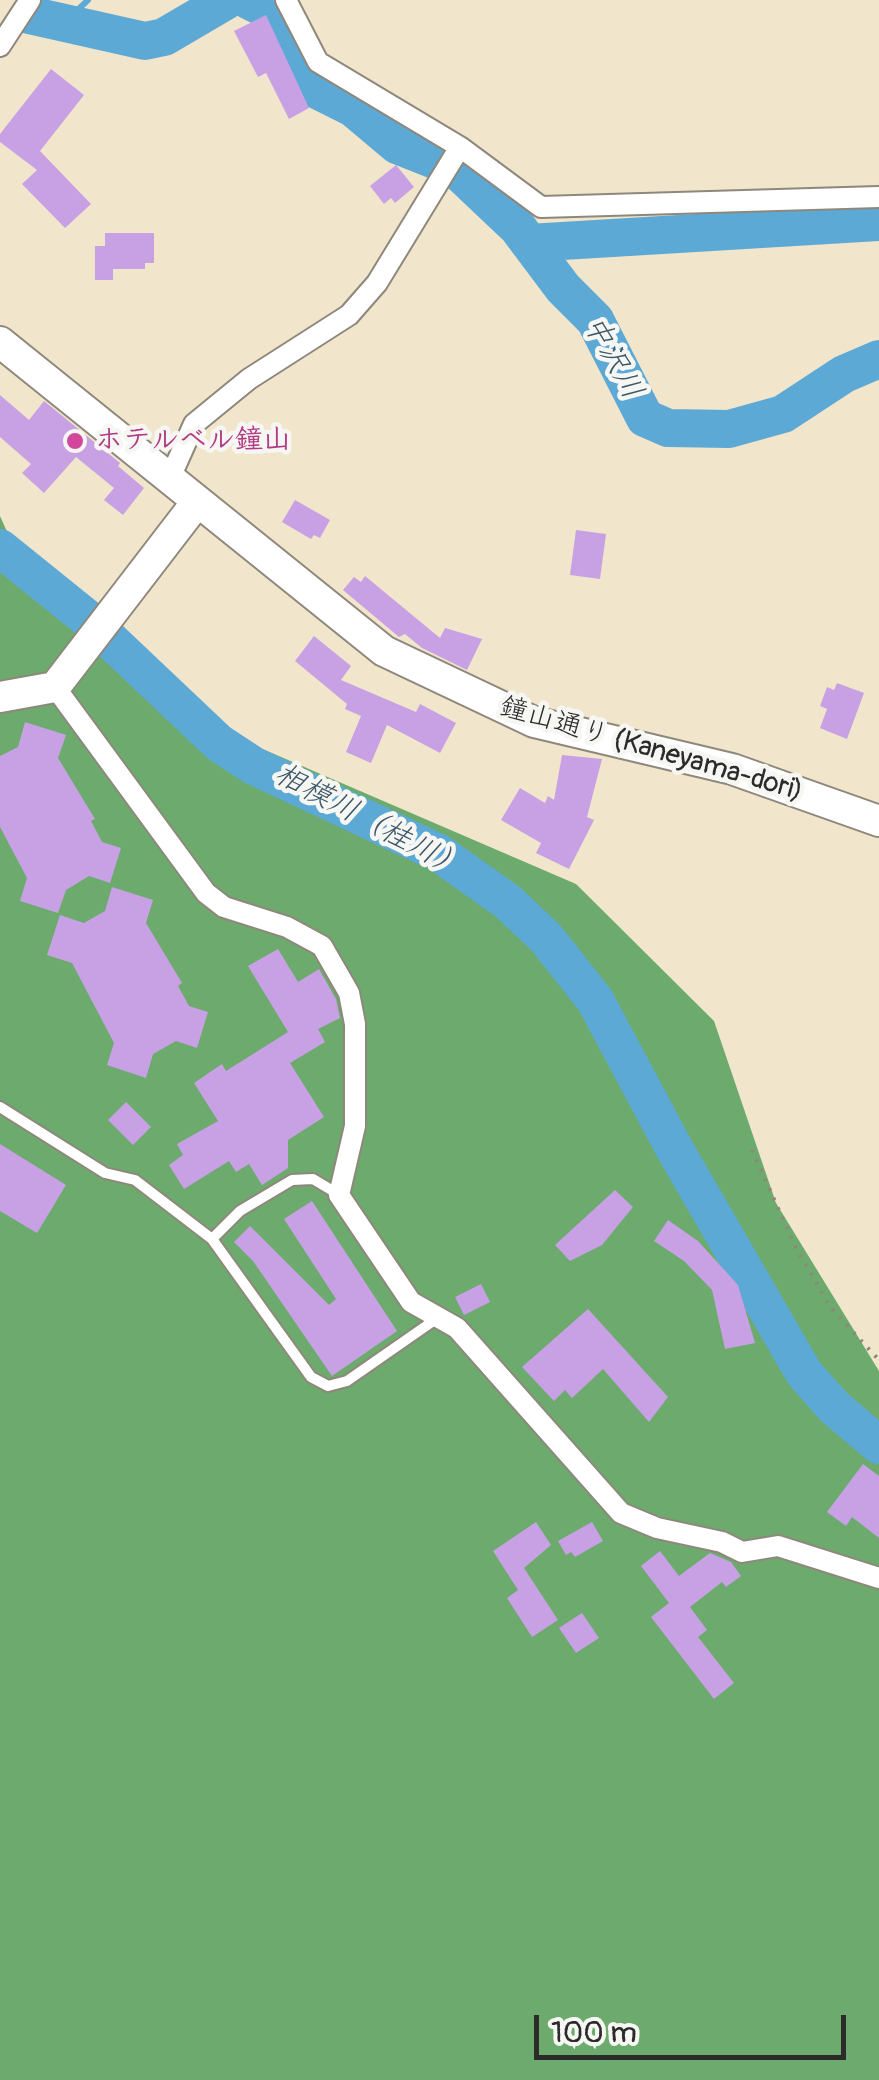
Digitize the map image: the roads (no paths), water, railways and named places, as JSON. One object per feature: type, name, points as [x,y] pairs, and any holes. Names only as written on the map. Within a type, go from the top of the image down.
[{"type":"street","points":[[0,46],[30,0]]},
{"type":"street","points":[[286,0],[318,62],[460,147],[541,207],[879,197]]},
{"type":"street","points":[[169,480],[194,424],[250,379],[350,315],[377,283],[460,147]]},
{"type":"street","name":"鐘山通り (Kaneyama-dori)","points":[[0,342],[384,651],[534,722],[732,770],[879,820]]},
{"type":"street","points":[[0,697],[54,687],[197,502]]},
{"type":"street","points":[[54,687],[206,894],[224,907],[287,927],[322,946],[349,992],[355,1024],[355,1126],[338,1195],[411,1302],[457,1328],[621,1513],[657,1528],[722,1542],[742,1552],[778,1546],[879,1578]]},
{"type":"lane","points":[[0,1107],[104,1173],[135,1180],[212,1239],[310,1377],[328,1386],[347,1381],[439,1317]]},
{"type":"lane","points":[[212,1239],[240,1211],[292,1180],[313,1179],[338,1195]]},
{"type":"waterway","points":[[28,15],[69,18],[88,0]]},
{"type":"waterway","name":"中沢川","points":[[29,15],[145,41],[164,37],[227,0]]},
{"type":"waterway","name":"中沢川","points":[[248,0],[268,10],[280,26],[299,71],[313,88],[353,108],[397,145],[435,160]]},
{"type":"waterway","name":"中沢川","points":[[462,175],[518,228],[563,288],[595,320],[645,418],[668,428],[729,429],[783,414],[844,374],[879,359]]},
{"type":"waterway","name":"中沢川","points":[[529,243],[879,222]]},
{"type":"waterway","name":"相模川（桂川）","points":[[0,548],[88,619],[219,743],[254,766],[439,853],[508,902],[546,938],[595,1000],[674,1148],[804,1373],[834,1407],[879,1445]]},
{"type":"place","name":"ホテルベル鐘山","points":[[75,441]]}]
